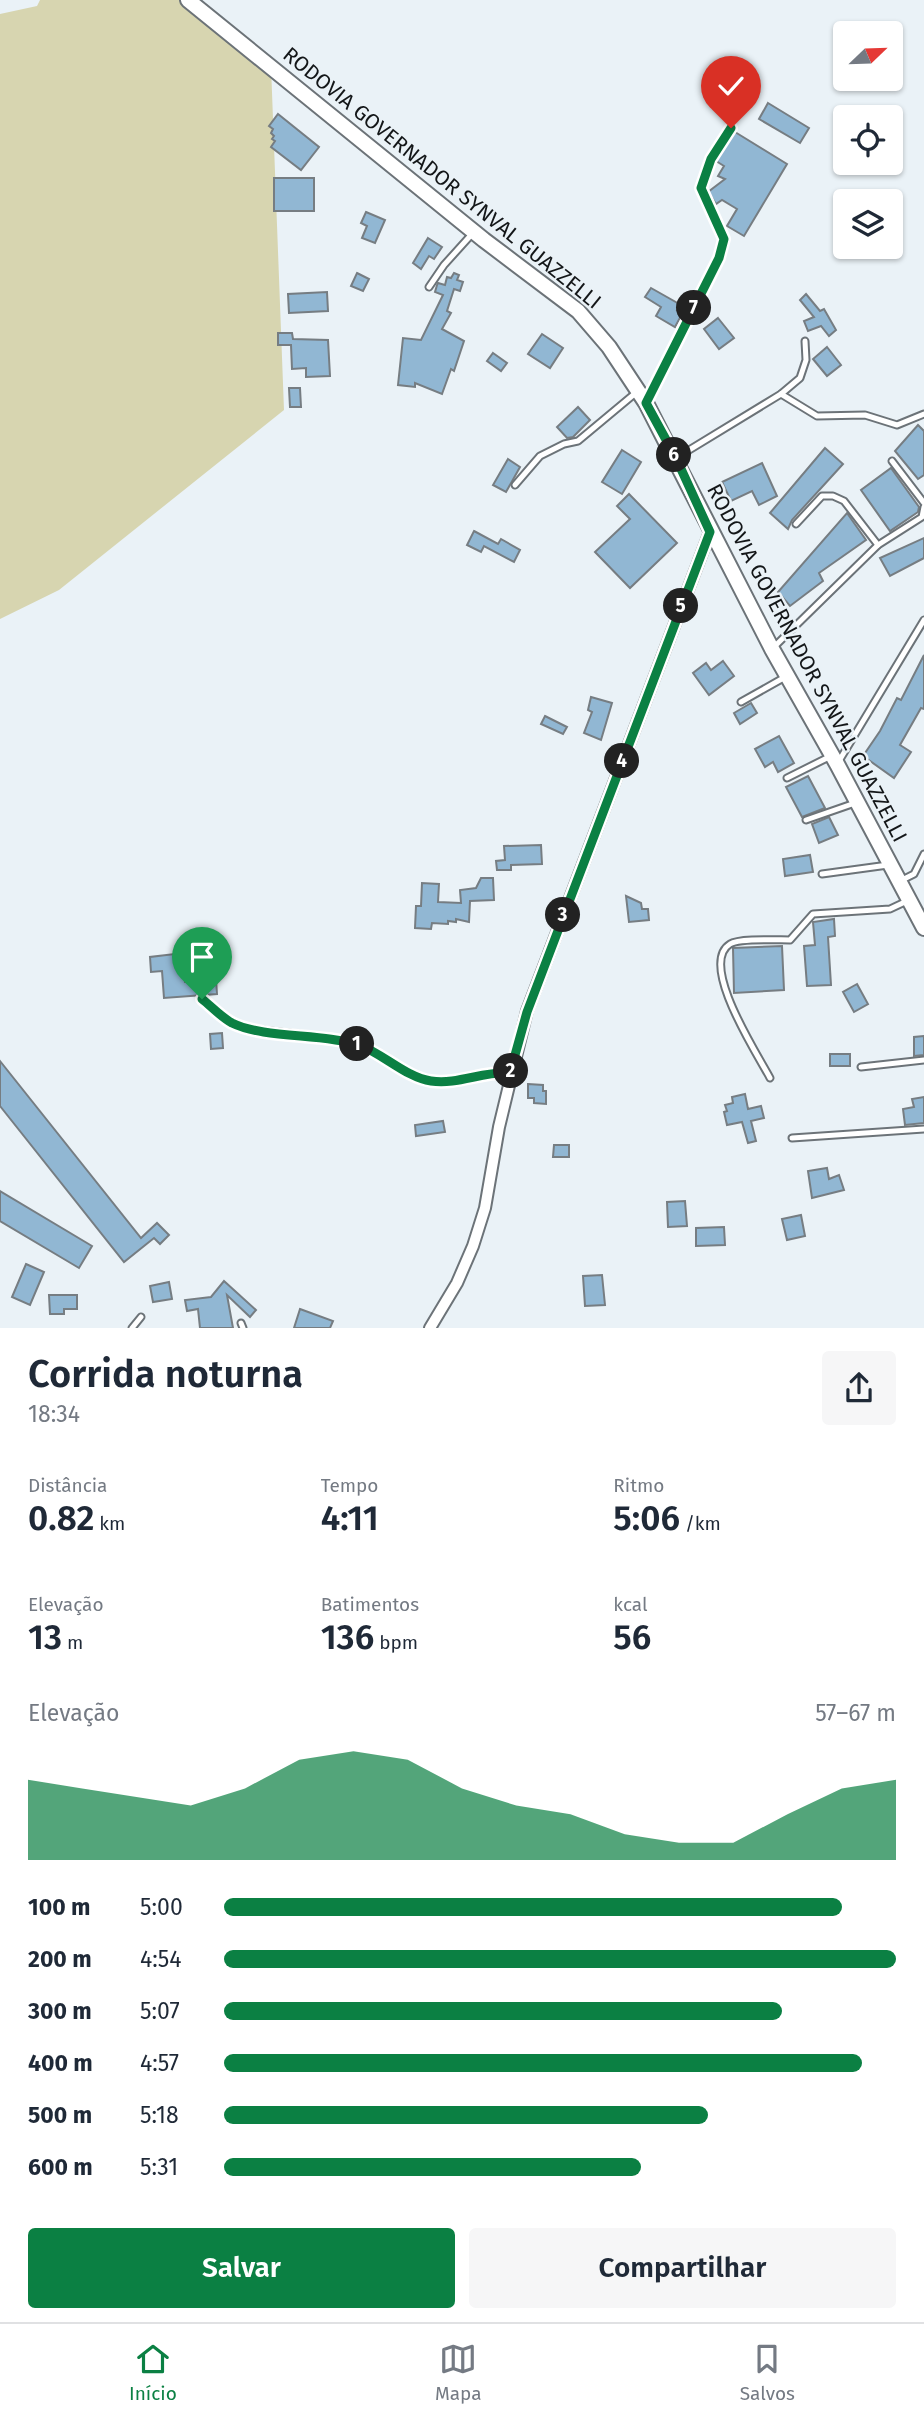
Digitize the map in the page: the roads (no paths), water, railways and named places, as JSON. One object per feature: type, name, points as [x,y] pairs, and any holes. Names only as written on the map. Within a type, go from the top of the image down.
[{"type":"main road","name":"RODOVIA GOVERNADOR SYNVAL GUAZZELLI","points":[[188,0],[474,232],[578,311],[609,347],[642,397],[676,458],[710,532],[924,928]]},
{"type":"street","points":[[430,1328],[457,1283],[485,1208],[510,1073],[527,1012],[710,532]]},
{"type":"lane","points":[[515,485],[540,456],[579,440],[642,397],[719,258],[724,239],[701,188],[711,159],[731,128]]},
{"type":"lane","points":[[429,286],[474,232]]},
{"type":"lane","points":[[676,458],[781,394],[800,378],[806,360],[805,341]]},
{"type":"lane","points":[[781,394],[817,416],[864,415],[897,425],[924,414]]},
{"type":"lane","points":[[772,649],[878,545],[922,517],[924,505],[892,461]]},
{"type":"lane","points":[[796,524],[822,496],[833,496],[844,500],[878,545]]},
{"type":"lane","points":[[787,778],[835,760],[924,620]]},
{"type":"lane","points":[[741,702],[787,676]]},
{"type":"lane","points":[[806,820],[858,802]]},
{"type":"lane","points":[[899,881],[914,874],[924,855]]},
{"type":"lane","points":[[822,874],[891,865]]},
{"type":"lane","points":[[770,1078],[724,993],[721,961],[724,949],[732,942],[790,940],[813,914],[890,909],[909,900]]},
{"type":"lane","points":[[202,999],[229,1021],[245,1028],[339,1039],[362,1046],[426,1080],[444,1082],[494,1072],[510,1073]]},
{"type":"lane","points":[[861,1067],[924,1060]]},
{"type":"lane","points":[[792,1138],[924,1129]]},
{"type":"lane","points":[[132,1328],[141,1317]]}]
